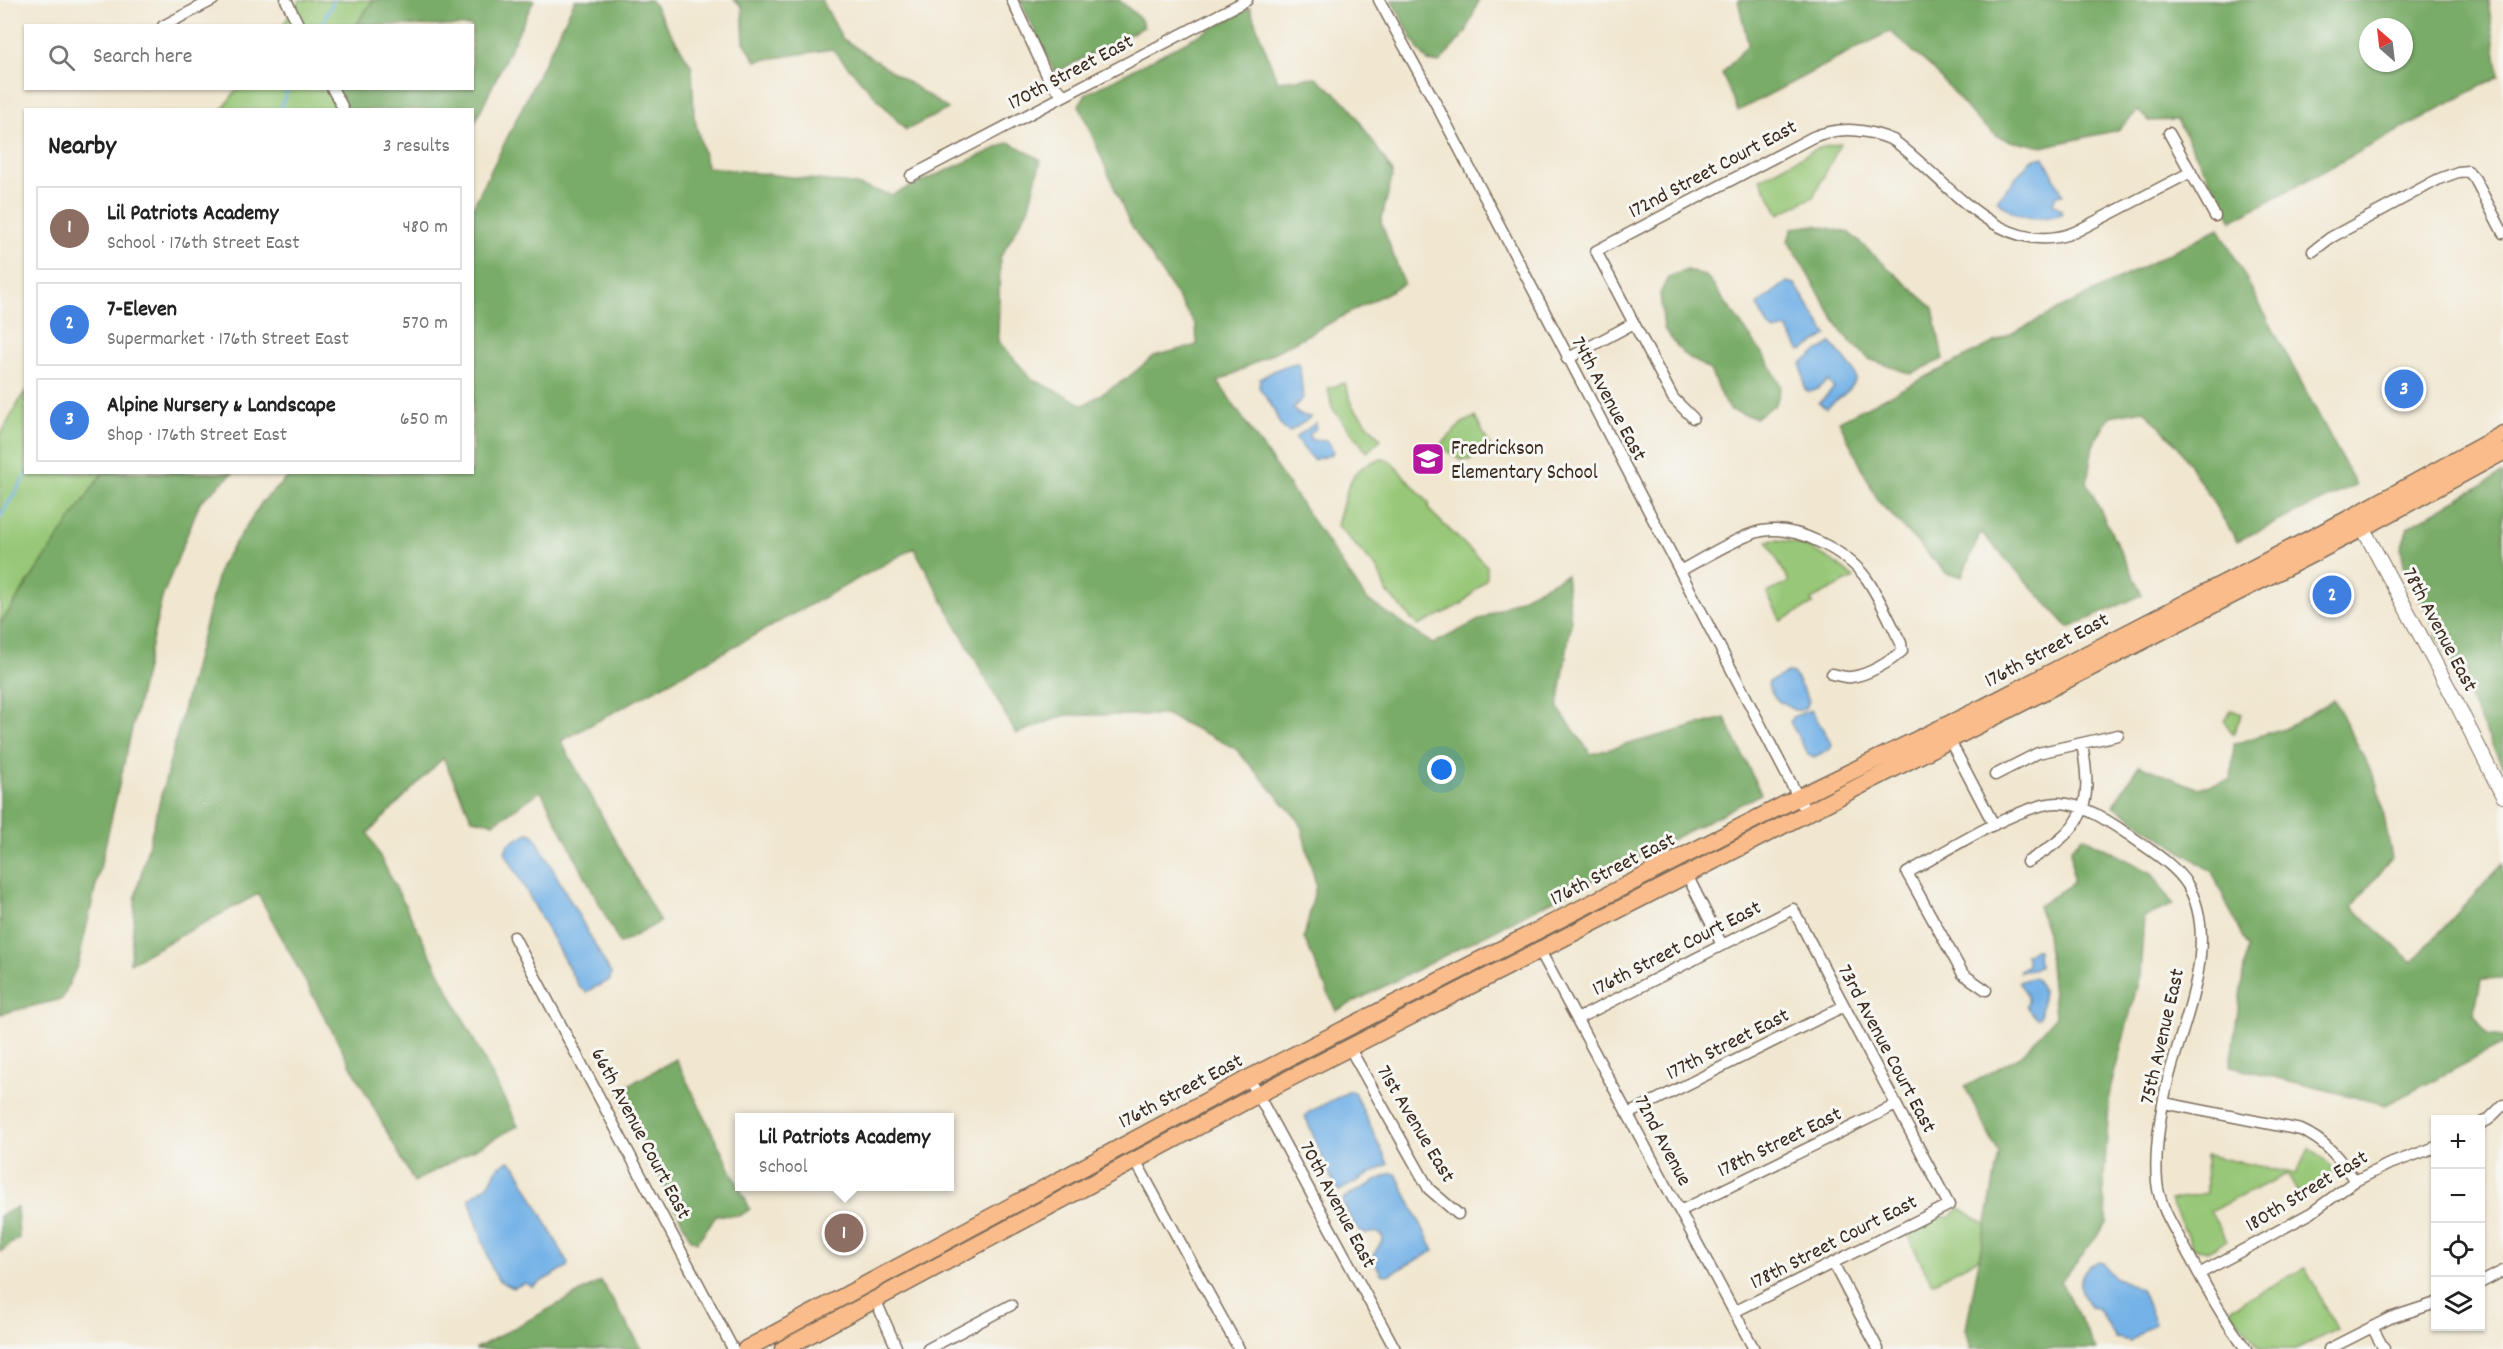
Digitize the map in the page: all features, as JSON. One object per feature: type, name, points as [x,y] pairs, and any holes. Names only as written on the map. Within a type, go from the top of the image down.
[{"type":"main road","name":"176th Street East","points":[[783,1349],[1349,1047],[1950,741],[2359,521],[2503,434]]},
{"type":"main road","name":"176th Street East","points":[[746,1349],[1249,1078],[1799,797],[2503,452]]},
{"type":"main road","points":[[1950,741],[1953,730],[1984,707]]},
{"type":"street","points":[[167,24],[213,0]]},
{"type":"street","points":[[286,0],[298,24]]},
{"type":"street","points":[[1012,0],[1051,84],[1065,95]]},
{"type":"street","name":"170th Street East","points":[[911,176],[1247,0]]},
{"type":"street","name":"74th Avenue East","points":[[1379,0],[1435,102],[1807,814]]},
{"type":"street","points":[[333,90],[343,108]]},
{"type":"street","name":"172nd Street Court East","points":[[1634,323],[1596,251],[1826,132],[1848,129],[1875,133],[1893,140],[1989,221],[2011,233],[2032,239],[2069,235],[2191,172]]},
{"type":"street","points":[[2169,133],[2215,216]]},
{"type":"street","points":[[2313,251],[2330,238],[2433,183],[2458,172],[2468,171],[2475,179],[2503,233]]},
{"type":"street","points":[[1567,358],[1634,323],[1673,398],[1693,418]]},
{"type":"street","name":"78th Avenue East","points":[[2359,521],[2456,702],[2503,796]]},
{"type":"street","points":[[1680,571],[1760,531],[1780,529],[1796,532],[1833,550],[1857,567],[1877,597],[1901,643],[1902,651],[1895,658],[1861,675],[1849,678],[1832,674]]},
{"type":"street","points":[[1995,775],[2038,753],[2118,735]]},
{"type":"street","points":[[1950,741],[1994,825]]},
{"type":"street","points":[[2027,862],[2057,844],[2068,834],[2084,809],[2087,786],[2082,744]]},
{"type":"street","name":"75th Avenue East","points":[[1986,990],[1963,974],[1906,873],[1994,825],[2042,805],[2059,803],[2084,809],[2112,823],[2169,864],[2187,884],[2196,906],[2200,946],[2193,1002],[2170,1070],[2164,1103],[2157,1183],[2164,1208],[2199,1274],[2227,1325],[2246,1349]]},
{"type":"street","points":[[1686,875],[1722,945]]},
{"type":"street","name":"176th Street Court East","points":[[1577,1019],[1793,909]]},
{"type":"street","name":"73rd Avenue Court East","points":[[1793,909],[1948,1205]]},
{"type":"street","name":"66th Avenue Court East","points":[[514,936],[733,1349]]},
{"type":"street","name":"72nd Avenue","points":[[1539,950],[1754,1349]]},
{"type":"street","name":"177th Street East","points":[[1628,1114],[1844,1006]]},
{"type":"street","name":"71st Avenue East","points":[[1349,1047],[1429,1189],[1458,1214]]},
{"type":"street","name":"70th Avenue East","points":[[1249,1078],[1395,1349]]},
{"type":"street","points":[[2164,1103],[2301,1130],[2316,1136],[2330,1148],[2355,1180]]},
{"type":"street","name":"178th Street East","points":[[1680,1212],[1896,1105]]},
{"type":"street","points":[[2485,1122],[2503,1105]]},
{"type":"street","name":"180th Street East","points":[[2199,1274],[2311,1213],[2355,1180],[2431,1149]]},
{"type":"street","points":[[1135,1160],[1239,1349]]},
{"type":"street","name":"178th Street Court East","points":[[1734,1312],[1948,1205]]},
{"type":"street","points":[[1833,1263],[1878,1349]]},
{"type":"street","points":[[2485,1281],[2503,1271]]},
{"type":"street","points":[[875,1299],[897,1349]]},
{"type":"street","points":[[928,1349],[1011,1305]]},
{"type":"street","points":[[2329,1349],[2372,1327],[2431,1305]]},
{"type":"street","points":[[2372,1327],[2384,1349]]},
{"type":"green space","points":[[300,0],[373,0],[357,24],[283,24]]},
{"type":"green space","points":[[373,0],[534,0],[474,124],[474,108],[336,108],[336,90],[474,90],[474,24],[357,24]]},
{"type":"green space","points":[[575,0],[651,0],[692,67],[694,116],[707,167],[852,184],[892,195],[1010,142],[1041,160],[1028,209],[1000,258],[998,341],[1032,379],[1084,405],[1126,379],[1154,356],[1197,345],[1196,326],[1129,222],[1079,105],[1086,94],[1250,8],[1277,81],[1316,77],[1349,105],[1393,173],[1381,222],[1404,284],[1218,382],[1366,599],[1433,644],[1566,575],[1571,623],[1558,708],[1591,754],[1725,718],[1761,794],[1336,1011],[1304,938],[1316,885],[1300,822],[1235,748],[1167,715],[1066,715],[1016,734],[914,548],[561,741],[660,922],[620,944],[541,791],[494,823],[472,819],[443,758],[368,833],[518,1126],[414,1182],[258,894],[130,963],[136,894],[220,566],[262,502],[291,474],[474,474],[474,205]]},
{"type":"green space","points":[[734,0],[822,0],[842,38],[948,109],[906,130],[832,49],[756,61],[744,42],[742,7]]},
{"type":"green space","points":[[1020,0],[1119,0],[1140,18],[1144,27],[1055,73]]},
{"type":"green space","points":[[1392,0],[1479,0],[1466,32],[1439,63],[1428,61],[1418,49]]},
{"type":"green space","points":[[1738,0],[2488,0],[2499,76],[2232,221],[2177,120],[2149,121],[2138,111],[2118,130],[2046,146],[2014,142],[1997,136],[1977,120],[1933,69],[1890,31],[1738,111],[1722,74],[1748,44]]},
{"type":"green space","points":[[236,90],[336,90],[336,108],[223,108]]},
{"type":"green space","points":[[1841,143],[1813,197],[1779,214],[1760,179],[1816,149]]},
{"type":"green space","points":[[1815,225],[1849,233],[1933,308],[1943,359],[1911,374],[1869,359],[1843,334],[1788,241],[1792,228]]},
{"type":"green space","points":[[2219,228],[2356,485],[2237,541],[2178,446],[2144,410],[2110,416],[2093,445],[2087,483],[2142,595],[2069,628],[1981,532],[1962,576],[1947,574],[1878,501],[1839,421]]},
{"type":"green space","points":[[1687,270],[1707,277],[1769,363],[1781,386],[1776,404],[1755,418],[1731,410],[1722,398],[1710,370],[1683,354],[1664,329],[1660,294],[1668,277]]},
{"type":"green space","points":[[1345,383],[1353,407],[1381,439],[1367,452],[1332,408],[1328,388]]},
{"type":"green space","points":[[24,393],[24,474],[102,474],[0,624],[0,436]]},
{"type":"green space","points":[[1475,417],[1491,448],[1470,460],[1460,460],[1440,446],[1462,423]]},
{"type":"green space","points":[[1382,459],[1389,460],[1430,504],[1428,507],[1431,512],[1487,566],[1487,578],[1462,604],[1418,626],[1386,591],[1378,570],[1337,525],[1349,483],[1354,475],[1361,468]]},
{"type":"green space","points":[[2503,473],[2503,767],[2405,569],[2401,549],[2408,527]]},
{"type":"green space","points":[[102,474],[232,474],[200,502],[162,598],[78,964],[62,999],[0,1014],[0,624]]},
{"type":"green space","points":[[1778,540],[1819,553],[1854,578],[1811,600],[1813,604],[1781,621],[1767,593],[1789,582],[1767,541]]},
{"type":"green space","points":[[2334,699],[2378,785],[2392,858],[2352,907],[2412,962],[2503,864],[2503,979],[2481,980],[2474,1014],[2487,1035],[2503,1037],[2503,1044],[2386,1105],[2230,1066],[2247,947],[2212,872],[2113,805],[2139,765],[2197,788],[2231,780],[2234,744],[2290,726]]},
{"type":"green space","points":[[2231,710],[2242,714],[2233,734],[2224,721]]},
{"type":"green space","points":[[2083,837],[2152,873],[2173,905],[2144,917],[2140,975],[2110,1090],[2103,1193],[2108,1222],[2061,1282],[2096,1349],[1971,1349],[1966,1329],[1999,1154],[1965,1087],[2023,1054],[2055,1017],[2047,933],[2038,906],[2073,883],[2071,848]]},
{"type":"green space","points":[[676,1059],[735,1179],[735,1191],[741,1191],[750,1209],[740,1216],[717,1215],[697,1242],[690,1238],[622,1100],[620,1090]]},
{"type":"green space","points":[[2310,1147],[2333,1169],[2328,1184],[2302,1200],[2287,1174],[2210,1211],[2227,1241],[2207,1251],[2193,1248],[2170,1200],[2207,1193],[2206,1155],[2296,1174]]},
{"type":"green space","points":[[17,1207],[19,1238],[0,1252],[0,1216]]},
{"type":"green space","points":[[1960,1208],[1986,1225],[1979,1258],[1932,1283],[1906,1233],[1937,1217],[1949,1217]]},
{"type":"green space","points":[[2305,1268],[2337,1329],[2298,1349],[2261,1349],[2229,1309]]},
{"type":"green space","points":[[601,1281],[642,1349],[475,1349]]},
{"type":"water","points":[[2044,157],[2063,195],[2056,195],[2053,203],[2062,214],[2044,218],[2027,217],[2012,211],[1997,200],[2031,160]]},
{"type":"water","points":[[1787,282],[1795,284],[1827,335],[1802,351],[1799,350],[1787,328],[1774,331],[1768,326],[1757,305]]},
{"type":"water","points":[[1831,343],[1854,372],[1856,378],[1848,390],[1826,408],[1819,403],[1834,388],[1828,381],[1816,390],[1809,392],[1805,389],[1801,363]]},
{"type":"water","points":[[1297,363],[1300,368],[1303,398],[1293,408],[1298,414],[1311,417],[1289,432],[1280,424],[1273,408],[1259,387],[1260,379],[1264,376]]},
{"type":"water","points":[[1316,423],[1316,428],[1310,434],[1311,440],[1328,441],[1333,451],[1331,455],[1313,460],[1295,438]]},
{"type":"water","points":[[1787,673],[1794,674],[1809,701],[1804,709],[1793,710],[1779,701],[1774,697],[1768,685],[1769,682]]},
{"type":"water","points":[[1811,710],[1832,744],[1830,749],[1814,757],[1808,754],[1790,722],[1792,717]]},
{"type":"water","points":[[528,833],[534,835],[611,974],[610,980],[586,992],[579,987],[505,852],[508,844]]},
{"type":"water","points":[[2038,950],[2039,967],[2019,972],[2027,965],[2025,955]]},
{"type":"water","points":[[2035,977],[2042,996],[2040,1017],[2037,1018],[2026,1007],[2028,997],[2018,982]]},
{"type":"water","points":[[1350,1091],[1354,1092],[1388,1164],[1339,1191],[1305,1116]]},
{"type":"water","points":[[509,1161],[515,1165],[568,1263],[567,1267],[532,1287],[525,1283],[513,1288],[498,1280],[492,1269],[469,1199],[489,1184],[498,1167]]},
{"type":"water","points":[[1391,1173],[1396,1174],[1434,1251],[1388,1275],[1381,1274],[1374,1256],[1383,1240],[1382,1235],[1362,1232],[1352,1222],[1343,1203],[1344,1198]]},
{"type":"water","points":[[2098,1262],[2103,1263],[2114,1277],[2141,1289],[2155,1323],[2130,1341],[2116,1338],[2098,1308],[2090,1307],[2083,1294],[2082,1275],[2091,1265]]},
{"type":"waterway","points":[[322,24],[334,0]]},
{"type":"waterway","points":[[281,108],[287,90]]},
{"type":"waterway","points":[[0,517],[27,474]]},
{"type":"place","name":"Alpine Nursery & Landscape","points":[[2404,389]]},
{"type":"place","name":"Fredrickson Elementary School","points":[[1428,459]]},
{"type":"place","name":"7-Eleven","points":[[2332,595]]},
{"type":"place","name":"Lil Patriots Academy","points":[[844,1233]]}]
